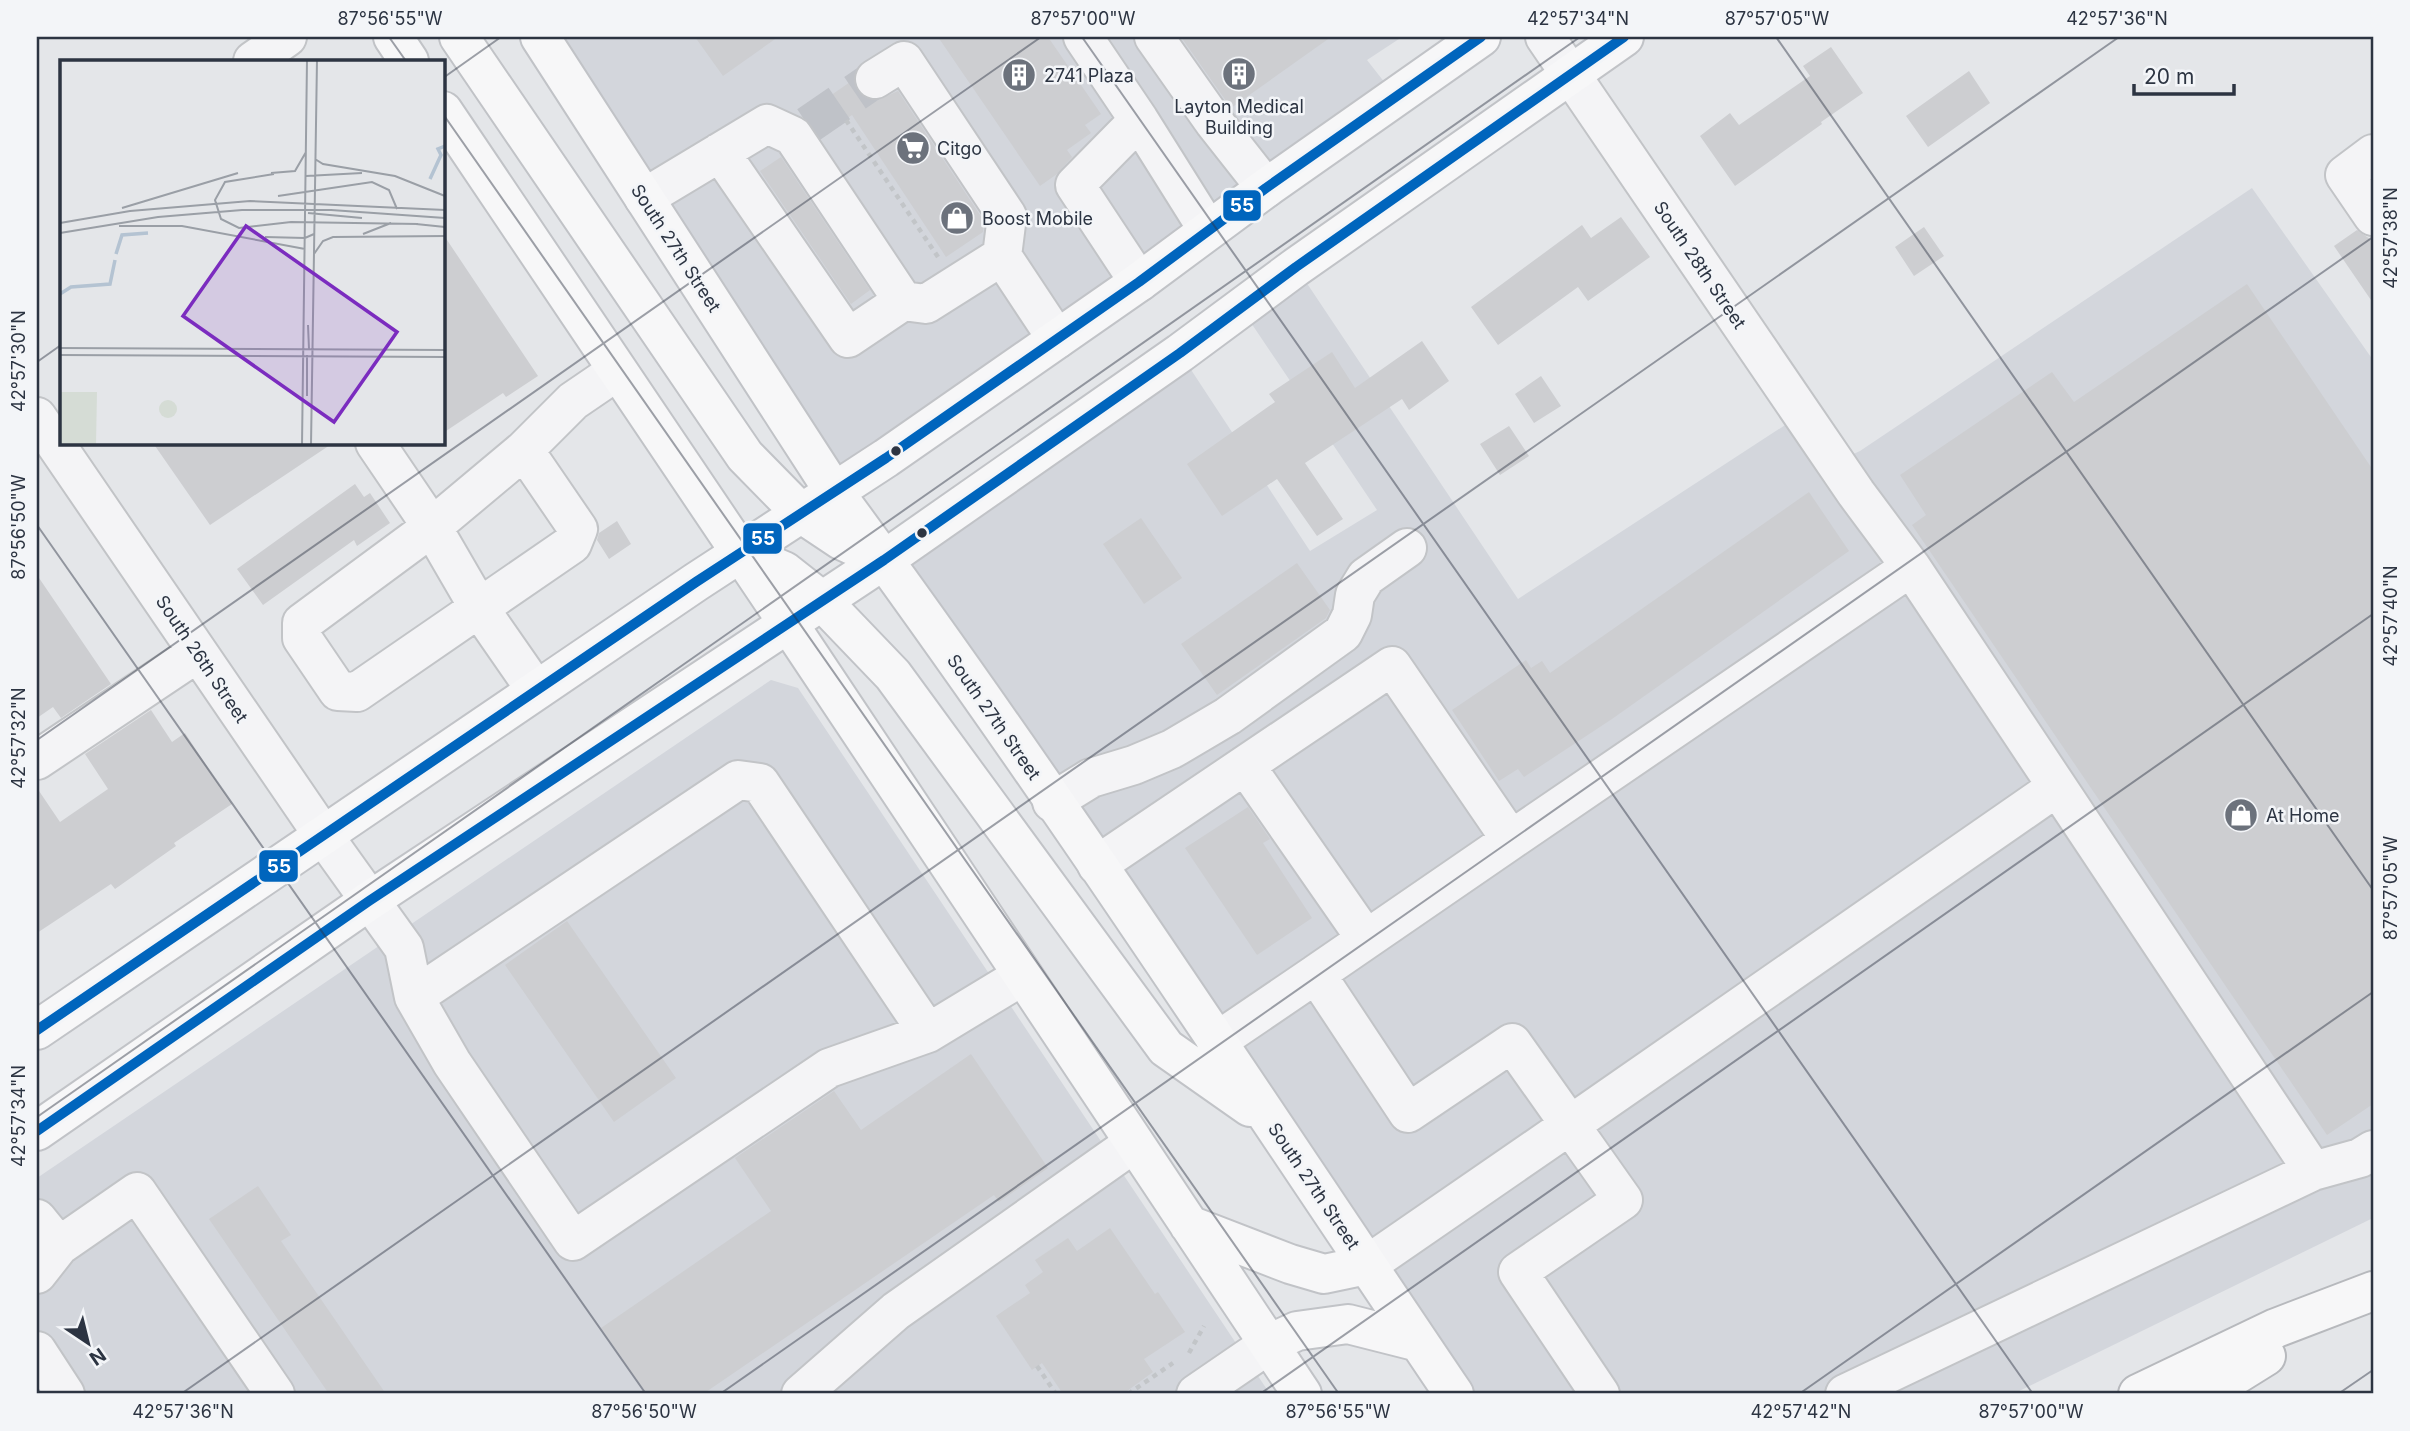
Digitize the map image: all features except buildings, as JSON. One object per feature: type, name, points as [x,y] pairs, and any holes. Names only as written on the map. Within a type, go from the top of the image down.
[{"type":"main road","points":[[393,37],[408,60]]},
{"type":"main road","points":[[459,37],[745,456],[802,514],[841,540],[884,560]]},
{"type":"main road","name":"South 27th Street","points":[[540,37],[835,493],[1097,865],[1454,1394]]},
{"type":"main road","points":[[37,1030],[739,552],[835,493],[1139,282],[1266,188],[1481,37]]},
{"type":"main road","points":[[37,1131],[369,901],[884,560],[1624,37]]},
{"type":"main road","points":[[444,112],[1302,1394]]},
{"type":"main road","points":[[739,552],[784,572],[822,601],[893,675],[1166,1048],[1269,1120]]},
{"type":"main road","points":[[1189,1225],[1290,1264],[1324,1274],[1367,1265]]},
{"type":"main road","points":[[2138,1394],[2276,1328],[2365,1295]]},
{"type":"main road","points":[[2206,1394],[2365,1295]]},
{"type":"main road","points":[[1269,1344],[1297,1331],[1348,1324],[1419,1342]]},
{"type":"street","points":[[254,60],[286,37]]},
{"type":"street","points":[[1083,37],[1208,230]]},
{"type":"street","points":[[1154,37],[1213,122],[1266,188]]},
{"type":"street","name":"South 28th Street","points":[[1545,37],[1856,493],[1911,568],[2313,1171]]},
{"type":"street","points":[[875,79],[904,61],[1007,216],[1002,256],[1057,339]]},
{"type":"street","points":[[1139,120],[1075,185],[1139,282]]},
{"type":"street","points":[[644,198],[767,124],[800,131],[903,301]]},
{"type":"street","points":[[720,152],[848,338],[903,301],[926,304],[1002,256]]},
{"type":"street","points":[[2359,164],[2373,216]]},
{"type":"street","points":[[524,450],[579,529],[572,544],[358,692],[338,691],[302,638],[302,623],[432,527],[524,450],[573,401],[617,371]]},
{"type":"street","name":"South 26th Street","points":[[37,417],[197,653],[404,948],[414,997],[452,1063],[573,1241],[829,1068],[928,1033]]},
{"type":"street","points":[[376,444],[432,527],[479,608],[536,690]]},
{"type":"street","points":[[1052,802],[1091,778],[1134,765],[1172,749],[1228,716],[1343,633],[1352,615],[1355,595],[1366,577],[1407,548]]},
{"type":"street","points":[[1216,1042],[1911,568]]},
{"type":"street","points":[[37,760],[197,653]]},
{"type":"street","points":[[1097,865],[1392,666],[1511,840]]},
{"type":"street","points":[[1245,765],[1366,939]]},
{"type":"street","points":[[414,997],[738,780],[760,783],[928,1033],[1022,976]]},
{"type":"street","points":[[1367,1265],[2057,787]]},
{"type":"street","points":[[1316,974],[1408,1113],[1512,1043],[1623,1200],[1518,1272],[1600,1394]]},
{"type":"street","points":[[801,1394],[896,1311],[1134,1143]]},
{"type":"street","points":[[1845,1394],[2313,1171],[2360,1158],[2373,1150]]},
{"type":"street","points":[[44,1247],[137,1192],[275,1394]]},
{"type":"street","points":[[1196,1394],[1269,1344]]},
{"type":"street","points":[[37,1351],[65,1394]]},
{"type":"path","points":[[846,120],[940,261]]},
{"type":"path","points":[[1128,1394],[1190,1352],[1204,1326]]},
{"type":"path","points":[[1037,1366],[1056,1394]]},
{"type":"shaded area","points":[[540,37],[1402,37],[1367,60],[1396,97],[835,493]]},
{"type":"shaded area","points":[[2252,188],[2373,360],[2373,1218],[2013,1394],[1454,1394],[884,560],[1180,353],[1310,551],[1377,510],[1241,308],[1296,267],[1518,599],[1802,414],[1836,462],[1860,451]]},
{"type":"shaded area","points":[[771,680],[798,688],[1270,1394],[37,1394],[37,1178]]},
{"type":"tunnel","points":[[808,125],[875,79]]},
{"type":"transit line","name":"55","points":[[37,1030],[696,582],[886,458],[1139,282],[1266,188],[1481,37]]},
{"type":"transit line","name":"55","points":[[37,1131],[369,901],[884,560],[1624,37]]},
{"type":"place","name":"Layton Medical Building","points":[[1239,74]]},
{"type":"place","name":"2741 Plaza","points":[[1019,75]]},
{"type":"place","name":"Citgo","points":[[913,148]]},
{"type":"place","name":"Boost Mobile","points":[[957,218]]},
{"type":"place","name":"At Home","points":[[2241,815]]}]
